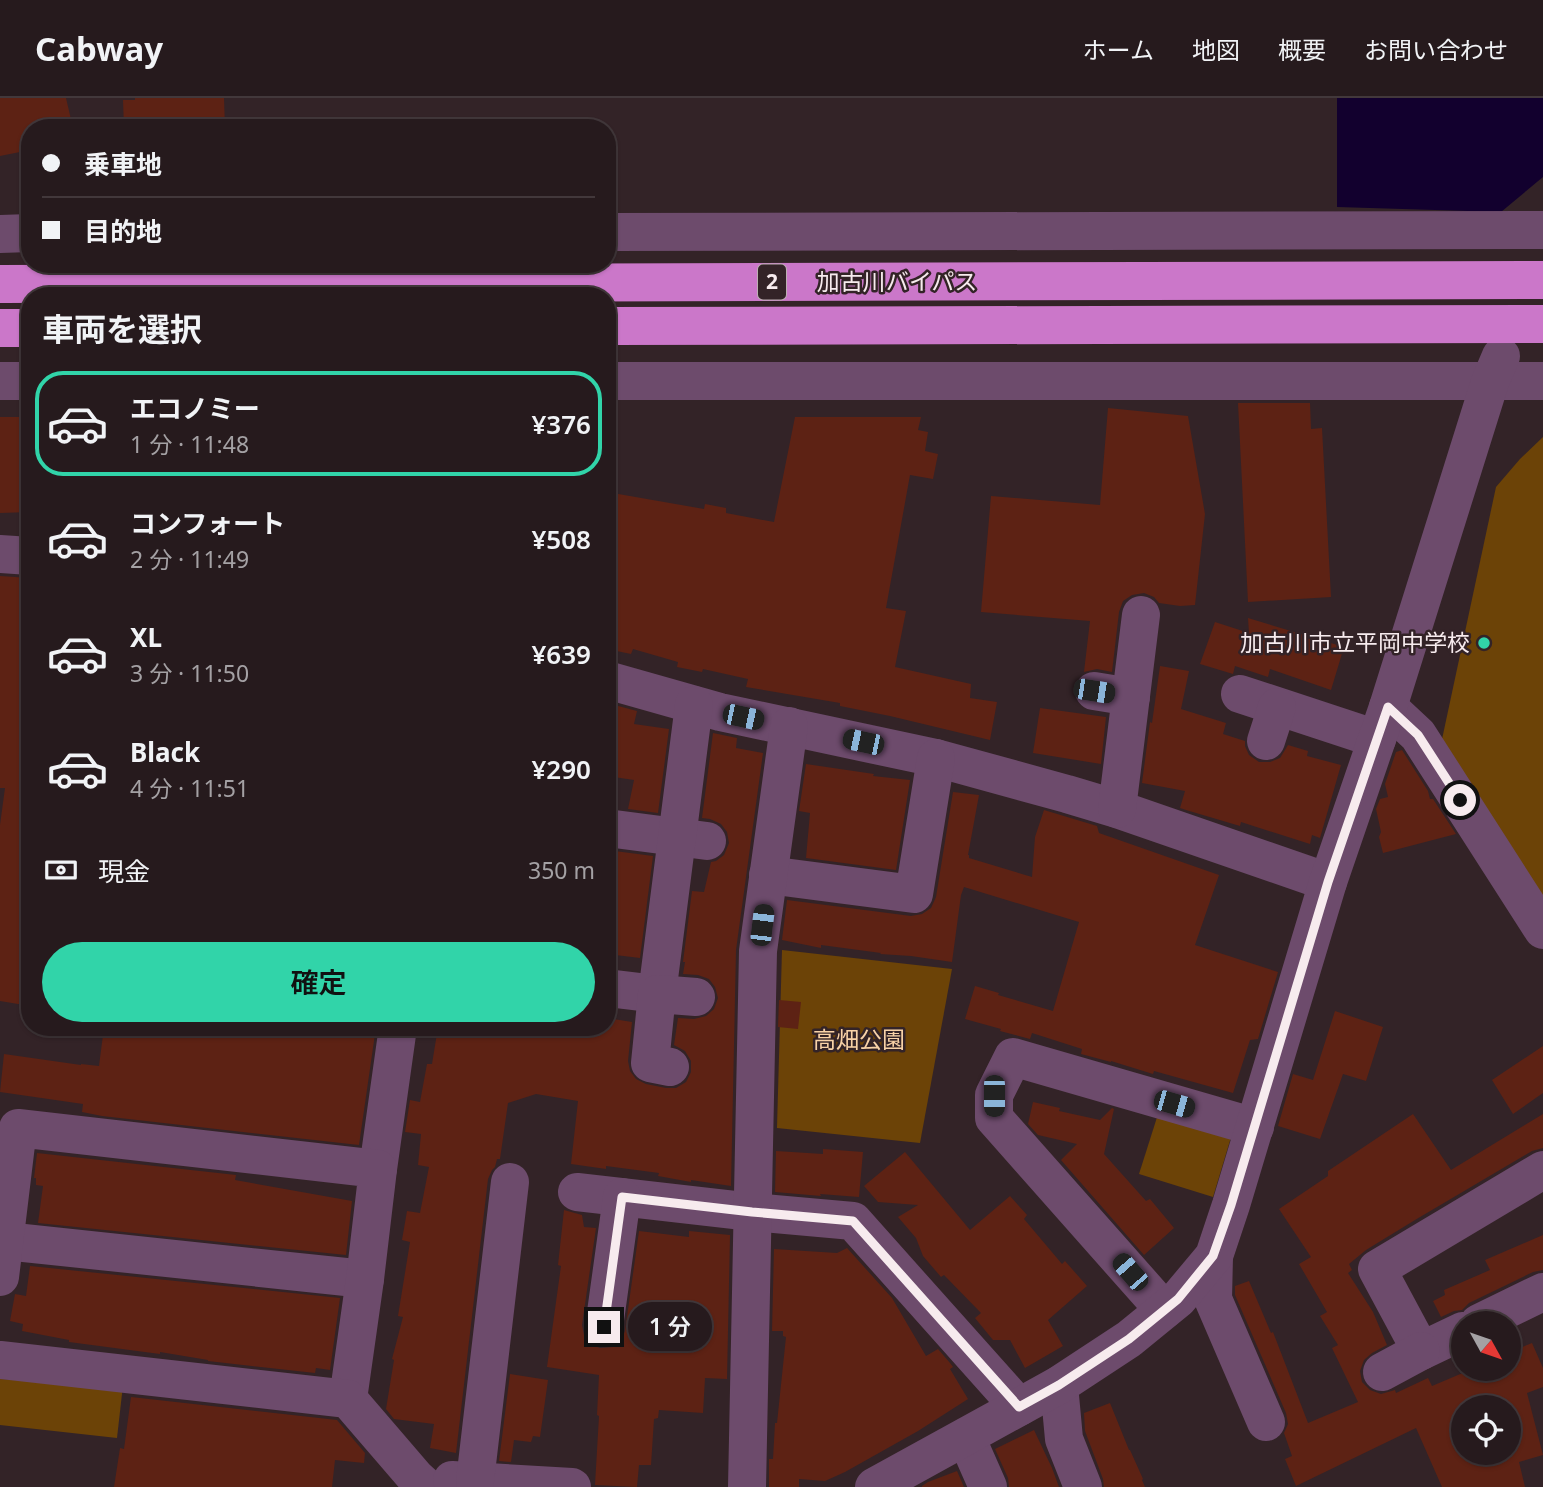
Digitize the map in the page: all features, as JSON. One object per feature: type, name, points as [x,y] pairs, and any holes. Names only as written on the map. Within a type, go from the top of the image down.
[{"type":"highway","name":"加古川バイパス","points":[[0,284],[1543,280]]},
{"type":"highway","name":"加古川バイパス","points":[[616,326],[1543,324]]},
{"type":"highway","points":[[0,328],[21,328]]},
{"type":"street","points":[[616,232],[1543,230]]},
{"type":"street","points":[[0,234],[21,233]]},
{"type":"street","points":[[616,382],[1496,369],[1543,381]]},
{"type":"street","points":[[1266,1422],[1213,1299],[1213,1256],[1255,1127],[1328,882],[1383,723],[1496,369]]},
{"type":"street","points":[[0,381],[21,381]]},
{"type":"street","points":[[0,554],[21,555]]},
{"type":"street","points":[[1117,809],[1112,694],[1141,615]]},
{"type":"street","points":[[616,683],[720,712],[936,758],[1117,809],[1328,882]]},
{"type":"street","points":[[1240,695],[1271,724],[1383,723],[1418,735],[1543,930]]},
{"type":"street","points":[[670,1067],[650,1063],[657,994],[692,839],[694,705]]},
{"type":"street","points":[[747,1487],[758,951],[789,726]]},
{"type":"street","points":[[768,875],[914,894],[936,758]]},
{"type":"street","points":[[616,829],[692,839]]},
{"type":"street","points":[[616,989],[695,998]]},
{"type":"street","points":[[348,1399],[397,1036]]},
{"type":"street","points":[[1164,1310],[994,1118],[994,1096],[1013,1057],[1255,1127]]},
{"type":"street","points":[[365,1279],[2,1259],[18,1128],[378,1169]]},
{"type":"street","points":[[1421,1351],[1377,1269],[1543,1170]]},
{"type":"street","points":[[475,1481],[490,1246],[510,1182]]},
{"type":"street","points":[[577,1192],[853,1221],[1019,1407]]},
{"type":"street","points":[[604,1327],[622,1197]]},
{"type":"street","points":[[874,1487],[1059,1385],[1129,1339],[1178,1299],[1213,1256]]},
{"type":"street","points":[[1504,1311],[1543,1292]]},
{"type":"street","points":[[1382,1372],[1451,1337]]},
{"type":"street","points":[[0,1360],[348,1399],[416,1484],[475,1481],[572,1487]]},
{"type":"street","points":[[1059,1385],[1064,1439],[1083,1487]]},
{"type":"street","points":[[966,1437],[988,1487]]},
{"type":"green space","name":"加古川市立平岡中学校","points":[[1543,437],[1543,900],[1441,744],[1496,487]]},
{"type":"green space","name":"高畑公園","points":[[782,950],[952,969],[920,1143],[777,1128]]},
{"type":"green space","points":[[1159,1111],[1232,1134],[1213,1197],[1139,1174]]},
{"type":"green space","points":[[0,1379],[123,1385],[117,1438],[0,1425]]},
{"type":"shaded area","points":[[1337,98],[1543,98],[1543,177],[1501,212],[1337,207]]},
{"type":"building","points":[[0,98],[66,98],[71,119],[21,119],[21,152],[0,156]]},
{"type":"building","points":[[224,98],[225,119],[124,119],[123,100]]},
{"type":"building","points":[[1238,403],[1310,403],[1311,429],[1322,428],[1331,597],[1248,602]]},
{"type":"building","points":[[1108,408],[1188,416],[1205,514],[1195,605],[1159,603],[1154,597],[1144,593],[1132,595],[1123,601],[1119,612],[1112,672],[1097,669],[1084,672],[1090,621],[981,612],[991,496],[1100,505]]},
{"type":"building","points":[[0,417],[21,417],[21,512],[0,513]]},
{"type":"building","points":[[795,417],[921,417],[918,430],[928,432],[925,451],[938,454],[933,479],[910,475],[886,608],[906,611],[895,667],[971,684],[970,698],[997,702],[990,740],[840,706],[840,703],[746,687],[748,679],[703,669],[702,672],[677,667],[678,662],[633,649],[631,654],[616,651],[616,494],[704,509],[705,504],[726,508],[726,513],[774,522]]},
{"type":"building","points":[[0,576],[21,577],[21,1004],[0,1001],[0,825],[5,788],[0,788]]},
{"type":"building","points":[[1248,618],[1344,647],[1331,690],[1270,669],[1268,677],[1235,666],[1233,674],[1200,664],[1215,622],[1249,633]]},
{"type":"building","points":[[1160,666],[1189,671],[1181,709],[1226,723],[1223,734],[1245,741],[1249,755],[1259,762],[1280,758],[1288,745],[1308,751],[1307,756],[1341,765],[1320,838],[1312,835],[1310,844],[1241,822],[1240,826],[1186,810],[1180,808],[1185,791],[1142,783]]},
{"type":"building","points":[[616,705],[637,711],[634,724],[669,729],[658,813],[628,809],[634,780],[616,777]]},
{"type":"building","points":[[1040,708],[1106,717],[1101,764],[1033,753]]},
{"type":"building","points":[[713,733],[737,738],[736,748],[763,753],[736,950],[731,1186],[691,1182],[658,1176],[659,1173],[571,1164],[578,1101],[536,1094],[508,1103],[500,1159],[497,1159],[488,1179],[456,1453],[430,1448],[434,1424],[394,1419],[386,1409],[394,1360],[392,1359],[403,1317],[398,1316],[410,1242],[402,1240],[407,1211],[420,1213],[429,1167],[418,1165],[421,1134],[405,1132],[410,1100],[420,1102],[427,1064],[432,1064],[437,1036],[616,1036],[616,1019],[632,1022],[628,1061],[630,1071],[636,1079],[666,1088],[676,1088],[686,1082],[691,1072],[691,1061],[685,1051],[674,1045],[678,1018],[694,1019],[706,1016],[714,1009],[718,998],[709,979],[683,974],[692,891],[704,892],[711,862],[724,855],[729,843],[727,832],[721,824],[702,818]]},
{"type":"building","points":[[1402,750],[1428,791],[1430,799],[1433,799],[1456,834],[1383,853],[1376,809],[1380,799],[1388,797],[1385,784],[1396,752]]},
{"type":"building","points":[[806,764],[910,780],[896,870],[806,858],[810,813],[799,811]]},
{"type":"building","points":[[953,792],[979,795],[969,858],[1032,877],[1035,837],[1044,810],[1097,826],[1099,833],[1219,875],[1195,945],[1278,972],[1258,1039],[1250,1040],[1233,1093],[1081,1054],[1082,1049],[1032,1033],[1030,1039],[965,1019],[975,986],[1053,1011],[1079,922],[964,887],[952,962],[821,945],[821,948],[782,940],[787,900],[911,916],[922,914],[931,908],[936,897]]},
{"type":"building","points":[[616,851],[653,856],[640,958],[616,955]]},
{"type":"building","points":[[779,1000],[801,1002],[798,1029],[778,1027]]},
{"type":"building","points":[[1335,1011],[1383,1027],[1366,1081],[1343,1074],[1320,1139],[1278,1126],[1293,1074],[1313,1080]]},
{"type":"building","points":[[103,1036],[375,1036],[359,1145],[102,1116],[82,1112],[83,1104],[0,1092],[4,1054],[99,1066]]},
{"type":"building","points":[[1543,1046],[1543,1093],[1513,1114],[1492,1080]]},
{"type":"building","points":[[1033,1102],[1100,1120],[1114,1109],[1104,1154],[1146,1201],[1150,1199],[1174,1228],[1144,1255],[1061,1160],[1077,1144],[1038,1135],[1028,1124]]},
{"type":"building","points":[[1413,1114],[1451,1170],[1543,1114],[1543,1148],[1532,1151],[1366,1250],[1349,1264],[1352,1270],[1348,1273],[1373,1312],[1387,1345],[1364,1360],[1360,1371],[1362,1382],[1370,1390],[1381,1394],[1395,1390],[1396,1393],[1428,1378],[1432,1386],[1451,1378],[1451,1381],[1521,1381],[1521,1348],[1532,1343],[1543,1368],[1543,1387],[1527,1393],[1543,1455],[1521,1461],[1521,1395],[1451,1395],[1451,1465],[1520,1465],[1525,1487],[1442,1487],[1416,1428],[1296,1486],[1285,1459],[1292,1456],[1284,1433],[1288,1424],[1286,1413],[1235,1295],[1235,1286],[1249,1281],[1271,1333],[1273,1332],[1308,1423],[1358,1402],[1332,1348],[1338,1345],[1320,1316],[1327,1312],[1299,1264],[1311,1257],[1279,1209],[1328,1176],[1328,1171]]},
{"type":"building","points":[[823,1149],[863,1152],[859,1197],[775,1192],[776,1151],[823,1154]]},
{"type":"building","points":[[905,1152],[970,1230],[1010,1196],[1027,1215],[1024,1219],[1062,1264],[1065,1261],[1087,1286],[1048,1320],[1063,1346],[1025,1368],[1010,1340],[993,1340],[975,1318],[981,1313],[944,1275],[941,1277],[923,1256],[916,1238],[898,1217],[918,1205],[878,1202],[864,1186]]},
{"type":"building","points":[[37,1153],[236,1175],[235,1180],[352,1201],[346,1255],[38,1223],[43,1186],[36,1185],[34,1178]]},
{"type":"building","points":[[564,1210],[582,1215],[584,1227],[596,1228],[582,1325],[590,1344],[600,1348],[613,1347],[621,1341],[625,1331],[639,1231],[689,1237],[689,1231],[730,1235],[727,1379],[705,1378],[703,1413],[659,1410],[658,1418],[654,1419],[651,1465],[639,1465],[637,1487],[595,1485],[599,1375],[547,1367],[561,1266],[558,1265]]},
{"type":"building","points":[[1543,1235],[1543,1270],[1533,1272],[1469,1303],[1462,1310],[1451,1311],[1441,1317],[1433,1301],[1445,1295],[1444,1290],[1490,1270],[1485,1260]]},
{"type":"building","points":[[847,1248],[892,1298],[926,1356],[938,1349],[950,1363],[953,1367],[950,1369],[968,1399],[918,1431],[825,1481],[799,1479],[799,1487],[769,1487],[769,1459],[773,1459],[786,1337],[783,1336],[783,1331],[772,1331],[774,1249],[837,1253]]},
{"type":"building","points":[[30,1266],[340,1298],[330,1370],[316,1368],[315,1373],[208,1361],[160,1352],[69,1342],[22,1331],[23,1324],[10,1321],[15,1294],[26,1296]]},
{"type":"building","points":[[510,1374],[548,1380],[540,1437],[533,1436],[531,1442],[514,1440],[511,1462],[499,1461]]},
{"type":"building","points":[[131,1397],[337,1420],[365,1453],[364,1463],[335,1460],[332,1487],[114,1487],[120,1448],[124,1449]]},
{"type":"building","points":[[1110,1403],[1145,1487],[1104,1487],[1085,1431],[1084,1413]]},
{"type":"building","points":[[1034,1430],[1059,1487],[1009,1487],[1008,1478],[995,1449]]},
{"type":"building","points":[[957,1471],[964,1487],[922,1487],[928,1482]]},
{"type":"place","name":"加古川市立平岡中学校","points":[[1484,643]]},
{"type":"route","points":[[604,1327],[622,1197],[853,1221],[1019,1407],[1059,1385],[1129,1339],[1178,1299],[1213,1256],[1231,1205],[1328,882],[1388,707],[1418,735],[1460,800]]}]
